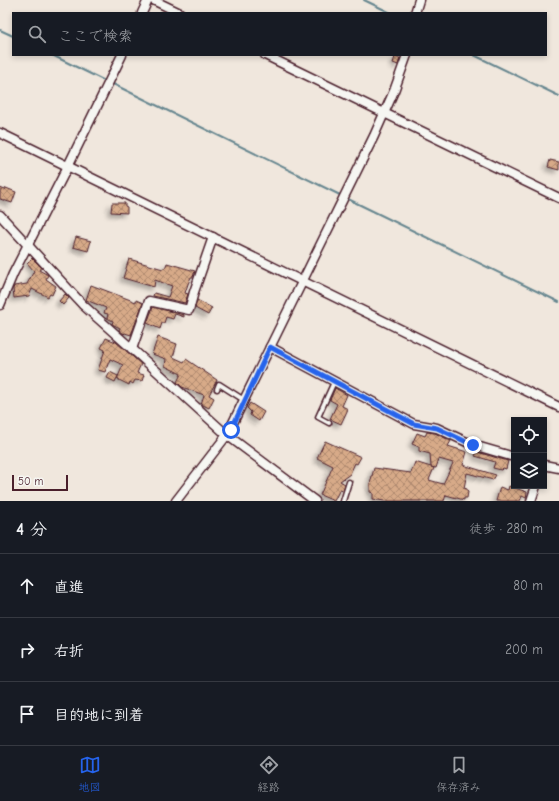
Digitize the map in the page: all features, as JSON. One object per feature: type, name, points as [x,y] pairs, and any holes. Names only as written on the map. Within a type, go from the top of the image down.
[{"type":"street","points":[[142,12],[148,0]]},
{"type":"street","points":[[154,0],[178,12]]},
{"type":"street","points":[[415,12],[419,0]]},
{"type":"street","points":[[0,305],[13,274],[122,56]]},
{"type":"street","points":[[267,56],[559,198]]},
{"type":"street","points":[[176,501],[227,435],[384,113],[407,56]]},
{"type":"street","points":[[0,133],[559,407]]},
{"type":"street","points":[[0,215],[83,305],[227,435],[315,501]]},
{"type":"street","points":[[132,349],[149,301],[189,310],[213,237]]},
{"type":"street","points":[[270,347],[414,424],[437,428],[473,445],[511,456]]},
{"type":"street","points":[[547,466],[559,468]]},
{"type":"street","points":[[531,501],[535,489]]},
{"type":"lane","points":[[329,424],[318,417],[334,382]]},
{"type":"lane","points":[[217,389],[219,384],[244,400]]},
{"type":"lane","points":[[343,501],[350,482]]},
{"type":"building","points":[[395,57],[400,58],[398,65],[393,63]]},
{"type":"building","points":[[550,160],[559,162],[559,170],[548,167]]},
{"type":"building","points":[[0,188],[5,190],[6,188],[16,192],[12,203],[0,199]]},
{"type":"building","points":[[112,203],[125,203],[127,213],[111,212]]},
{"type":"building","points":[[76,237],[91,241],[88,251],[73,247]]},
{"type":"building","points":[[32,258],[42,268],[39,270],[48,275],[46,279],[56,286],[52,295],[50,294],[48,297],[32,289],[29,296],[14,298],[14,286],[27,284],[34,271],[27,263]]},
{"type":"building","points":[[129,259],[163,269],[167,263],[195,271],[185,293],[188,294],[185,303],[153,296],[154,293],[168,297],[172,286],[155,280],[154,287],[123,278]]},
{"type":"building","points":[[91,285],[136,302],[136,300],[143,303],[131,335],[124,334],[119,330],[120,328],[112,324],[113,321],[107,318],[108,314],[104,313],[106,308],[86,300]]},
{"type":"building","points":[[65,294],[69,298],[63,305],[59,301]]},
{"type":"building","points":[[197,300],[212,308],[208,315],[195,308]]},
{"type":"building","points":[[153,307],[184,315],[184,317],[175,314],[173,319],[166,317],[160,329],[147,323]]},
{"type":"building","points":[[158,337],[177,344],[173,357],[184,362],[186,359],[217,380],[209,395],[214,398],[209,408],[201,404],[204,395],[182,387],[177,382],[181,374],[165,366],[166,359],[152,354]]},
{"type":"building","points":[[106,338],[116,342],[141,364],[137,373],[144,375],[142,381],[135,380],[133,384],[130,382],[129,385],[117,379],[123,365],[110,359],[105,372],[98,370],[105,350],[101,348]]},
{"type":"building","points":[[110,372],[118,376],[115,382],[107,378]]},
{"type":"building","points":[[335,388],[347,395],[342,406],[348,409],[341,424],[330,419],[337,404],[330,400]]},
{"type":"building","points":[[250,403],[264,412],[259,421],[250,415],[251,412],[247,408]]},
{"type":"building","points":[[427,432],[435,433],[451,441],[448,446],[467,452],[463,465],[496,475],[493,480],[467,473],[464,488],[467,489],[468,492],[467,498],[464,498],[464,500],[446,495],[444,501],[384,501],[373,499],[373,493],[370,492],[370,484],[374,468],[411,473],[415,462],[434,468],[429,480],[443,484],[453,463],[439,459],[436,468],[431,467],[430,454],[419,451],[419,447],[412,444],[417,433],[425,436]]},
{"type":"building","points":[[325,441],[361,457],[357,464],[355,463],[350,474],[340,481],[345,484],[343,490],[340,489],[334,501],[320,495],[333,466],[317,458]]},
{"type":"building","points":[[477,452],[508,461],[506,469],[503,468],[501,470],[493,468],[495,462],[475,456]]},
{"type":"building","points":[[509,486],[511,487],[511,489],[518,489],[527,492],[526,498],[522,496],[520,501],[496,501],[500,487],[508,490]]},
{"type":"waterway","points":[[364,0],[389,12]]},
{"type":"waterway","points":[[0,30],[12,36]]},
{"type":"waterway","points":[[54,56],[107,82]]},
{"type":"waterway","points":[[476,56],[559,96]]},
{"type":"waterway","points":[[111,83],[342,196]]},
{"type":"waterway","points":[[346,198],[559,302]]},
{"type":"route","points":[[231,430],[270,347],[414,424],[437,428],[473,445]]}]
